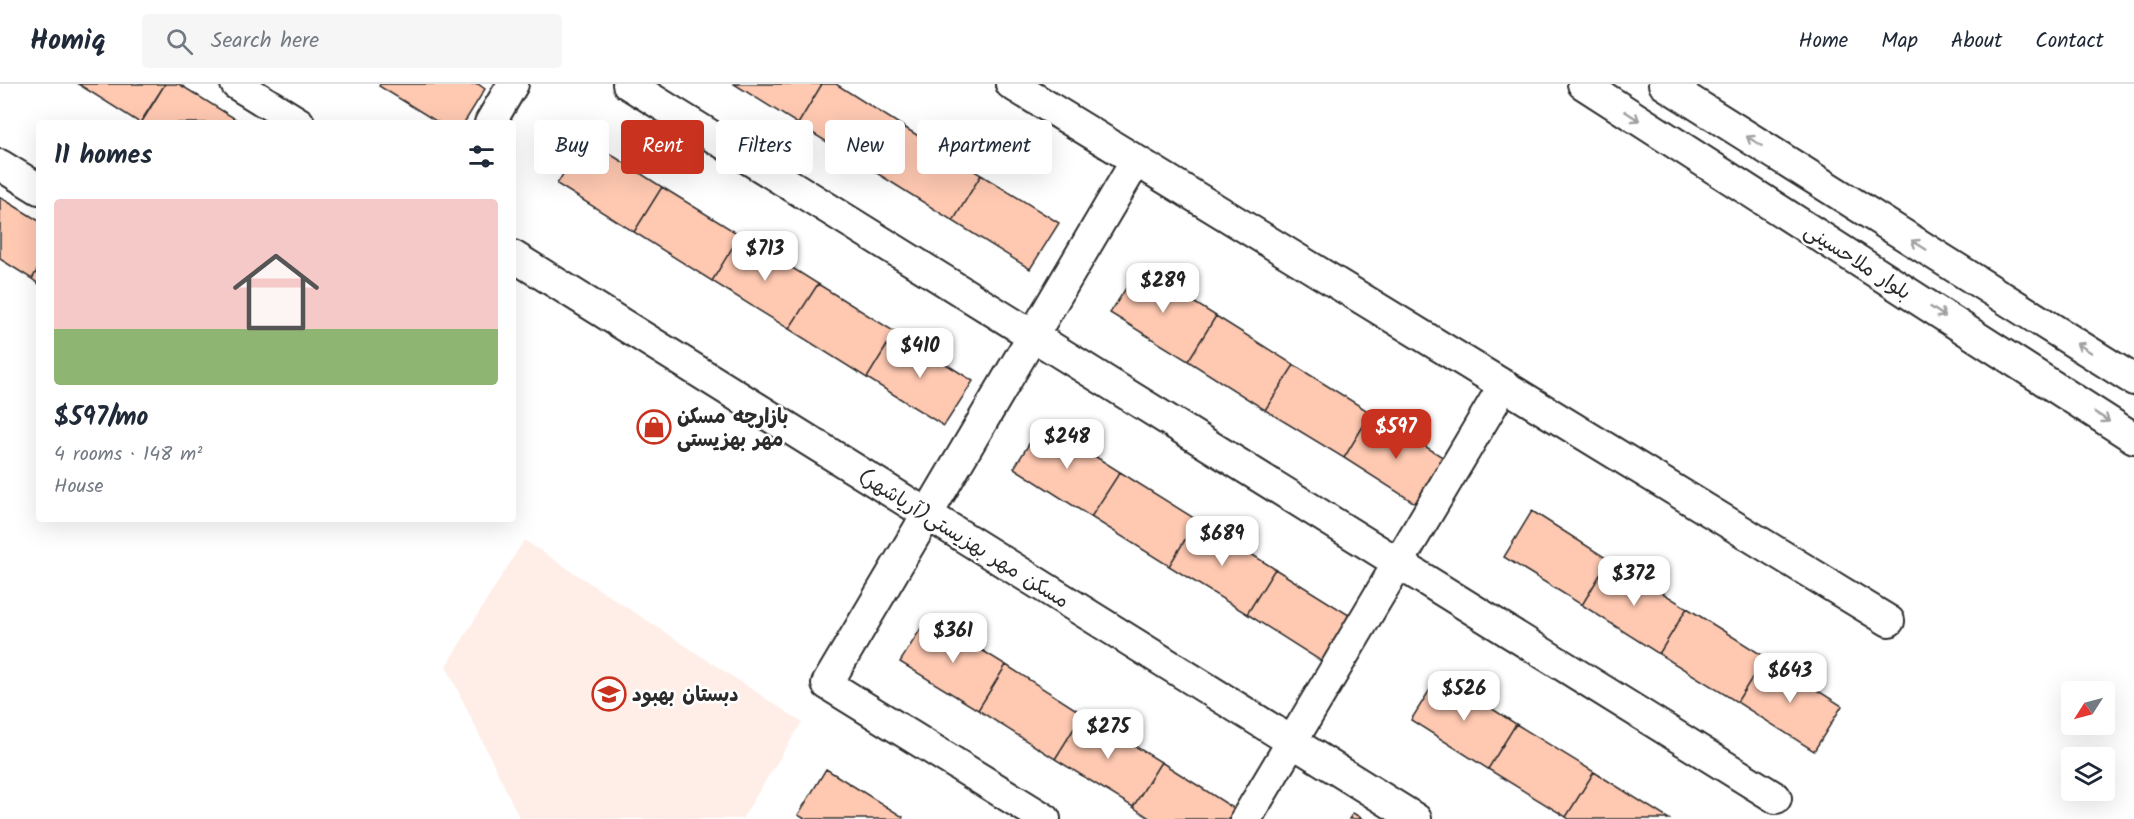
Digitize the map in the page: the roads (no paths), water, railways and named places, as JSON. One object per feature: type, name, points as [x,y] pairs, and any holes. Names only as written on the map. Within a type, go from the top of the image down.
[{"type":"street","points":[[236,84],[294,120]]},
{"type":"street","points":[[492,120],[513,84]]},
{"type":"street","points":[[628,84],[1776,798]]},
{"type":"street","points":[[1011,84],[1889,621]]},
{"type":"street","name":"بلوار ملاحسینی","points":[[1583,84],[2134,438]]},
{"type":"street","points":[[1664,84],[2134,380]]},
{"type":"street","points":[[1045,819],[827,684],[1136,161]]},
{"type":"street","points":[[0,165],[36,187]]},
{"type":"street","name":"مسکن مهر بهزیستی(آریاشهر)","points":[[516,258],[1416,819]]},
{"type":"street","points":[[1246,819],[1504,385]]},
{"type":"place","name":"بازارچه مسکن مهر بهزیستی","points":[[654,427]]},
{"type":"place","name":"دبستان بهبود","points":[[609,694]]}]
